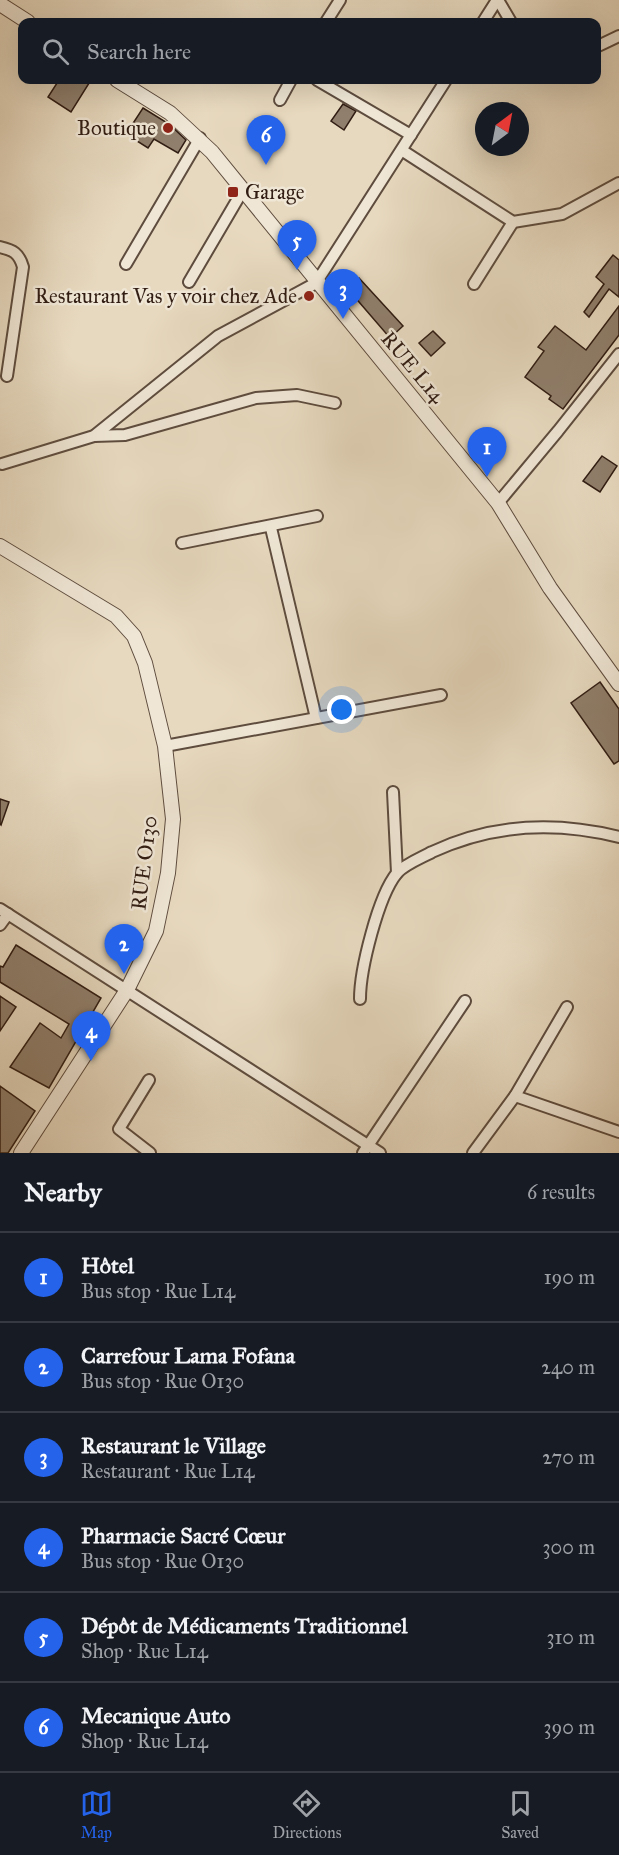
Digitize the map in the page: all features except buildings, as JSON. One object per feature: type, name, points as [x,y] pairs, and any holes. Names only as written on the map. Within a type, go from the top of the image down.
[{"type":"street","points":[[329,18],[340,0]]},
{"type":"street","points":[[486,18],[498,0],[509,18]]},
{"type":"street","points":[[0,4],[22,18]]},
{"type":"street","points":[[601,45],[619,36]]},
{"type":"street","name":"RUE L14","points":[[123,84],[170,113],[200,138],[243,190],[316,283],[498,502],[550,588],[619,684]]},
{"type":"street","points":[[280,100],[289,84]]},
{"type":"street","points":[[324,84],[411,135]]},
{"type":"street","points":[[94,436],[218,336],[316,283],[444,84]]},
{"type":"street","points":[[126,264],[200,138]]},
{"type":"street","points":[[403,151],[513,222],[562,214],[619,183]]},
{"type":"street","points":[[189,282],[243,190]]},
{"type":"street","points":[[474,284],[513,222]]},
{"type":"street","points":[[0,248],[11,250],[20,257],[22,267],[7,376]]},
{"type":"street","points":[[498,502],[619,354]]},
{"type":"street","points":[[2,464],[94,436],[125,435],[256,398],[297,395],[334,403]]},
{"type":"street","points":[[182,543],[271,528],[317,516]]},
{"type":"street","points":[[271,528],[316,718]]},
{"type":"street","name":"RUE O130","points":[[0,546],[116,616],[134,636],[145,663],[165,746],[173,819],[168,873],[156,931],[127,990],[21,1153]]},
{"type":"street","points":[[165,746],[441,695]]},
{"type":"street","points":[[360,999],[360,982],[380,906],[397,873],[393,792]]},
{"type":"street","points":[[397,873],[429,854],[478,834],[555,825],[583,828],[619,837]]},
{"type":"street","points":[[0,925],[4,911],[365,1149],[380,1153]]},
{"type":"street","points":[[365,1149],[465,1001]]},
{"type":"street","points":[[473,1153],[515,1096],[567,1007]]},
{"type":"street","points":[[149,1080],[119,1129],[150,1153]]},
{"type":"street","points":[[515,1096],[619,1132]]},
{"type":"place","name":"Boutique","points":[[168,128]]},
{"type":"place","name":"Mecanique Auto","points":[[266,165]]},
{"type":"place","name":"Garage","points":[[233,192]]},
{"type":"place","name":"Dépôt de Médicaments Traditionnel","points":[[297,270]]},
{"type":"place","name":"Restaurant Vas y voir chez Ade","points":[[309,296]]},
{"type":"place","name":"Restaurant le Village","points":[[343,319]]},
{"type":"place","name":"Hôtel","points":[[487,477]]},
{"type":"place","name":"Carrefour Lama Fofana","points":[[124,974]]},
{"type":"place","name":"Pharmacie Sacré Cœur","points":[[91,1061]]}]
